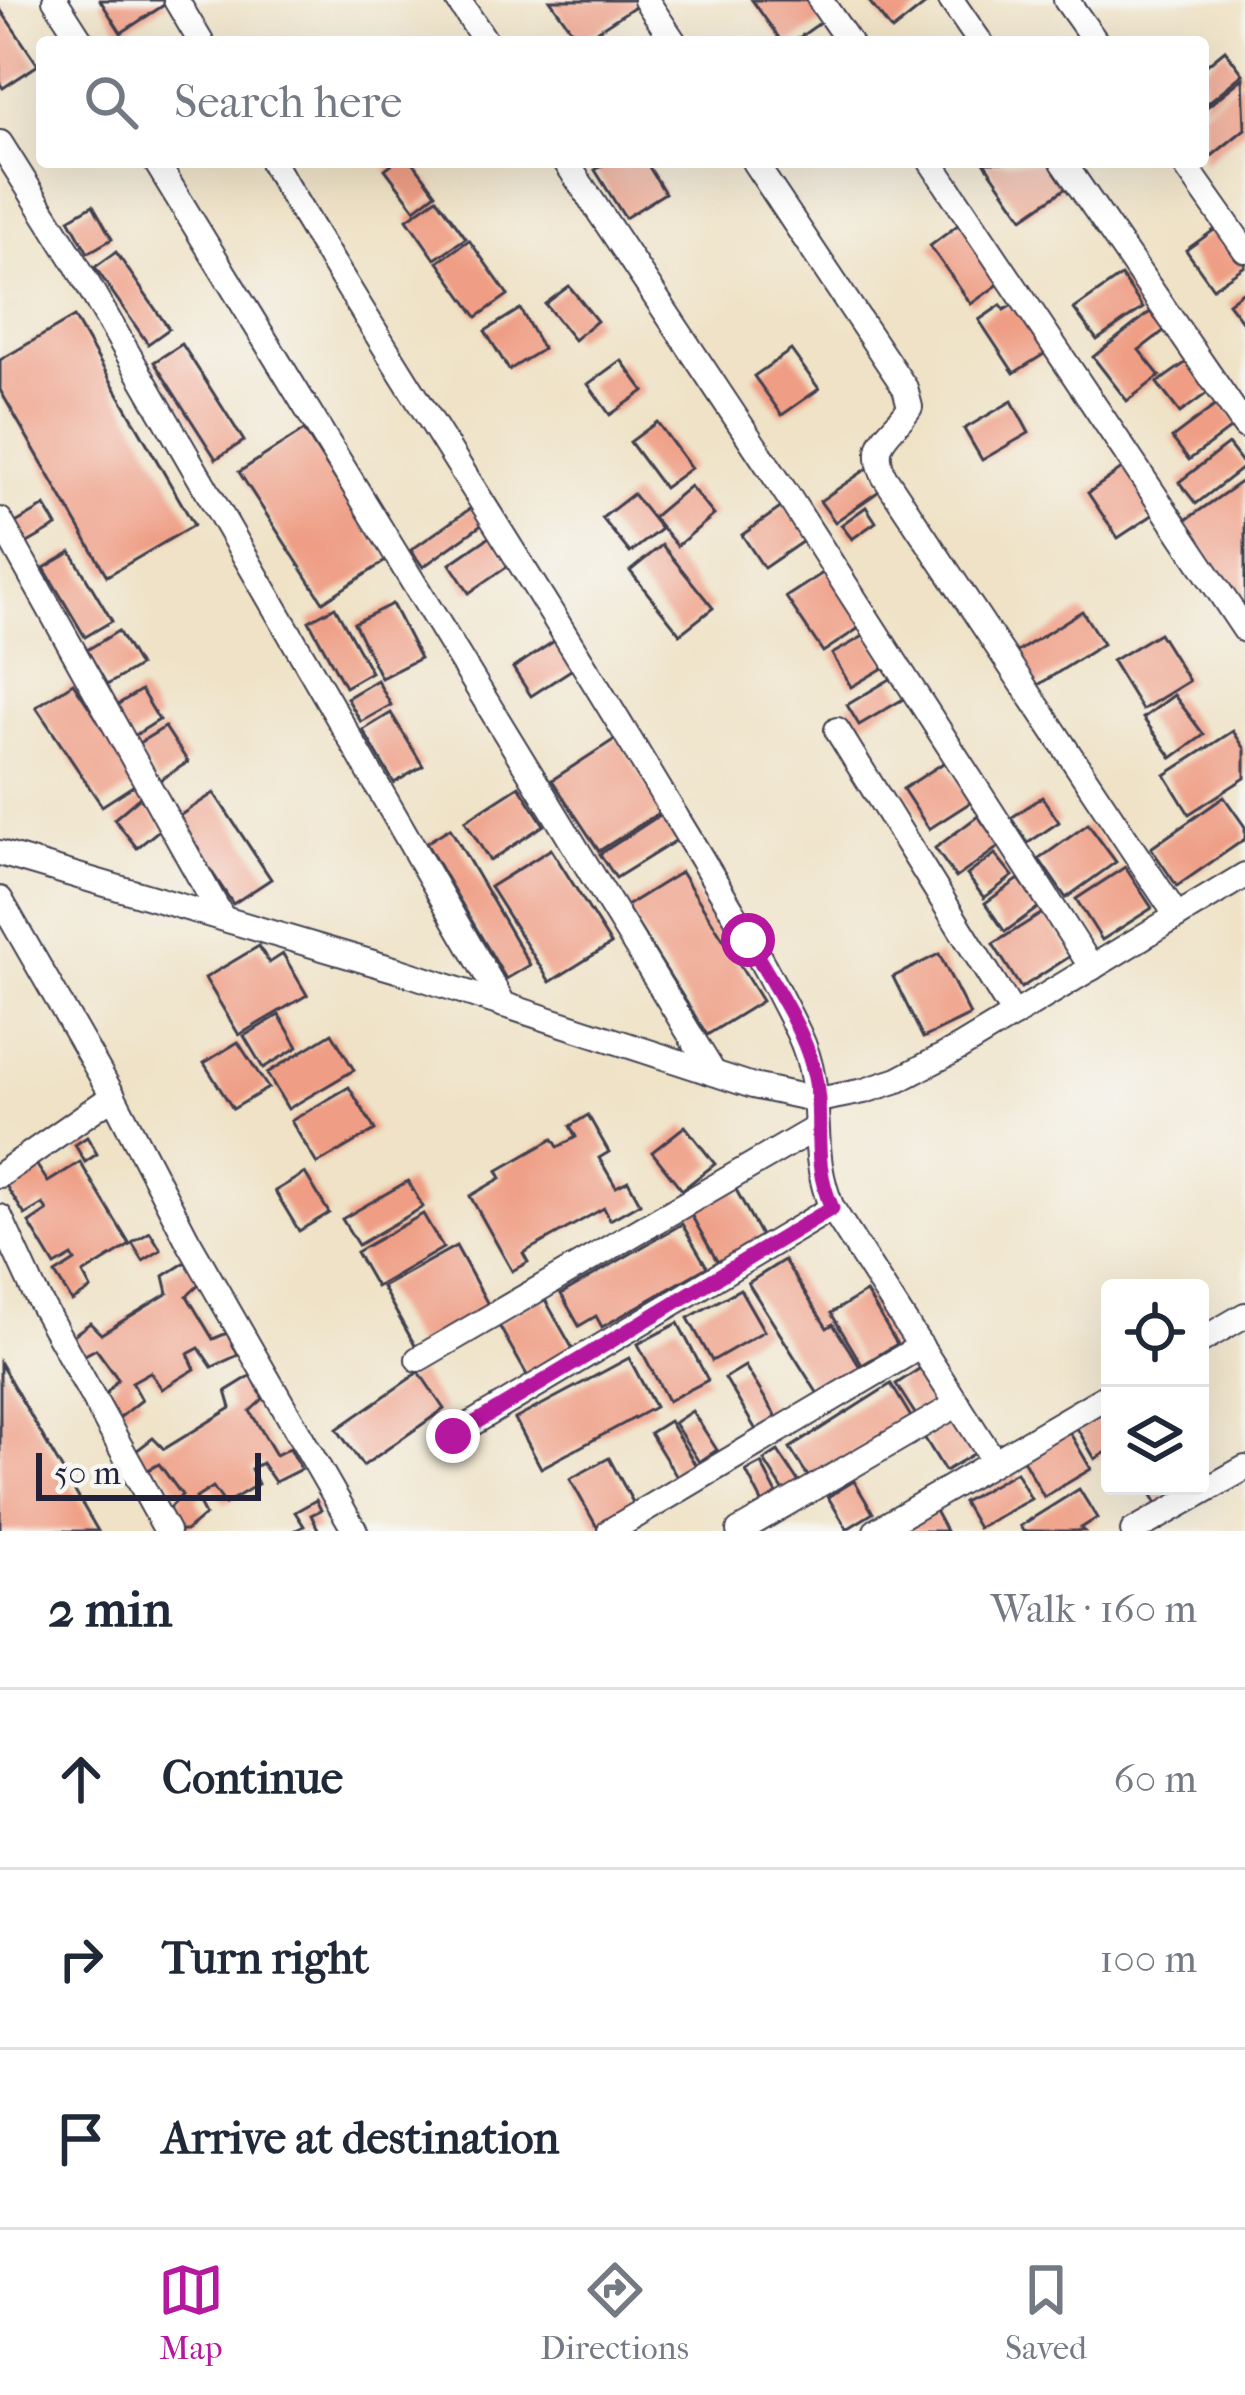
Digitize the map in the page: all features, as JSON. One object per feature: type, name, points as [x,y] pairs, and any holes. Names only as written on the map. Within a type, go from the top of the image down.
[{"type":"street","points":[[55,0],[78,36]]},
{"type":"street","points":[[176,0],[197,36]]},
{"type":"street","points":[[458,0],[482,36]]},
{"type":"street","points":[[646,0],[670,36]]},
{"type":"street","points":[[820,0],[845,36]]},
{"type":"street","points":[[951,0],[976,36]]},
{"type":"street","points":[[1066,0],[1092,36]]},
{"type":"street","points":[[0,143],[75,262],[504,1005]]},
{"type":"street","points":[[160,168],[713,1072]]},
{"type":"street","points":[[276,168],[698,854],[798,1031],[812,1066],[821,1182],[832,1208],[994,1461]]},
{"type":"street","points":[[570,168],[1092,968]]},
{"type":"street","points":[[758,168],[905,388],[910,407],[882,440],[876,458],[884,476],[1177,916]]},
{"type":"street","points":[[935,168],[1245,630]]},
{"type":"street","points":[[1067,168],[1245,427]]},
{"type":"street","points":[[1187,168],[1245,250]]},
{"type":"street","points":[[0,520],[222,916]]},
{"type":"street","points":[[837,730],[1014,1015]]},
{"type":"street","points":[[0,853],[222,916],[789,1096],[818,1100],[898,1080],[1245,875]]},
{"type":"street","points":[[0,899],[355,1531]]},
{"type":"street","points":[[0,1175],[113,1096]]},
{"type":"street","points":[[418,1359],[816,1127]]},
{"type":"street","points":[[453,1436],[832,1208]]},
{"type":"street","points":[[0,1217],[34,1291],[167,1531]]},
{"type":"street","points":[[1209,1336],[1245,1315]]},
{"type":"street","points":[[610,1531],[921,1346]]},
{"type":"street","points":[[875,1531],[1101,1399]]},
{"type":"street","points":[[740,1531],[958,1404]]},
{"type":"street","points":[[1133,1531],[1245,1468]]},
{"type":"building","points":[[100,0],[165,0],[167,3],[121,33]]},
{"type":"building","points":[[550,0],[633,0],[637,5],[589,36],[576,36]]},
{"type":"building","points":[[752,0],[814,0],[827,18],[802,36],[778,36]]},
{"type":"building","points":[[868,0],[931,0],[892,31]]},
{"type":"building","points":[[0,9],[36,66],[3,88]]},
{"type":"building","points":[[1225,50],[1243,74],[1209,102],[1209,63]]},
{"type":"building","points":[[1243,78],[1245,129],[1209,158],[1209,105]]},
{"type":"building","points":[[417,168],[436,193],[415,209],[385,169]]},
{"type":"building","points":[[650,168],[665,193],[625,218],[595,170]]},
{"type":"building","points":[[988,168],[1053,168],[1066,188],[1023,218]]},
{"type":"building","points":[[437,198],[466,238],[435,259],[407,219]]},
{"type":"building","points":[[93,205],[112,239],[88,253],[69,219]]},
{"type":"building","points":[[963,221],[1006,279],[971,304],[930,246]]},
{"type":"building","points":[[1221,225],[1245,266],[1213,288],[1186,250]]},
{"type":"building","points":[[469,240],[508,295],[477,317],[438,262]]},
{"type":"building","points":[[116,252],[169,329],[148,344],[95,267]]},
{"type":"building","points":[[1121,276],[1143,308],[1097,340],[1074,309]]},
{"type":"building","points":[[569,286],[597,321],[574,340],[545,304]]},
{"type":"building","points":[[1245,290],[1245,325],[1228,303]]},
{"type":"building","points":[[1021,300],[1052,349],[1014,373],[979,320],[1001,305],[1004,310]]},
{"type":"building","points":[[520,309],[543,349],[509,370],[485,331]]},
{"type":"building","points":[[1150,312],[1165,330],[1139,350],[1160,376],[1127,401],[1093,357]]},
{"type":"building","points":[[74,317],[194,525],[107,576],[0,390],[0,360]]},
{"type":"building","points":[[182,344],[244,441],[216,459],[154,362]]},
{"type":"building","points":[[791,350],[819,389],[782,415],[754,376]]},
{"type":"building","points":[[1195,356],[1217,386],[1180,413],[1157,383]]},
{"type":"building","points":[[621,360],[644,391],[610,415],[588,384]]},
{"type":"building","points":[[1012,401],[1029,433],[982,460],[964,429]]},
{"type":"building","points":[[1221,401],[1238,423],[1189,460],[1172,438]]},
{"type":"building","points":[[657,422],[691,468],[664,488],[630,442]]},
{"type":"building","points":[[304,430],[387,560],[323,602],[239,472]]},
{"type":"building","points":[[1228,444],[1245,466],[1196,504],[1179,482]]},
{"type":"building","points":[[1126,466],[1157,512],[1118,538],[1088,493]]},
{"type":"building","points":[[868,468],[882,489],[835,522],[820,501]]},
{"type":"building","points":[[1245,479],[1245,612],[1183,522]]},
{"type":"building","points":[[690,486],[714,515],[677,546],[653,517]]},
{"type":"building","points":[[633,494],[661,529],[630,553],[602,518]]},
{"type":"building","points":[[786,504],[809,537],[764,568],[742,535]]},
{"type":"building","points":[[45,506],[57,526],[24,545],[12,525]]},
{"type":"building","points":[[866,507],[876,522],[852,539],[841,525]]},
{"type":"building","points":[[471,508],[483,524],[423,567],[411,550]]},
{"type":"building","points":[[492,535],[511,564],[469,593],[450,564]]},
{"type":"building","points":[[662,545],[713,608],[680,634],[630,571]]},
{"type":"building","points":[[71,552],[112,621],[85,637],[44,568]]},
{"type":"building","points":[[832,567],[868,622],[823,652],[786,597]]},
{"type":"building","points":[[392,604],[420,658],[381,678],[354,623]]},
{"type":"building","points":[[335,607],[371,672],[345,687],[309,621]]},
{"type":"building","points":[[1082,611],[1103,644],[1035,687],[1014,654]]},
{"type":"building","points":[[118,631],[139,666],[107,685],[87,650]]},
{"type":"building","points":[[869,633],[888,665],[851,687],[832,654]]},
{"type":"building","points":[[1159,633],[1189,681],[1142,710],[1112,661]]},
{"type":"building","points":[[559,638],[577,666],[531,696],[513,668]]},
{"type":"building","points":[[892,678],[905,698],[859,725],[847,705]]},
{"type":"building","points":[[377,680],[391,705],[361,722],[347,698]]},
{"type":"building","points":[[73,683],[139,782],[102,806],[36,707]]},
{"type":"building","points":[[141,690],[159,720],[126,741],[107,711]]},
{"type":"building","points":[[1174,695],[1204,735],[1172,758],[1143,718]]},
{"type":"building","points":[[391,713],[423,766],[394,783],[363,730]]},
{"type":"building","points":[[165,727],[188,762],[157,782],[134,746]]},
{"type":"building","points":[[1233,731],[1245,749],[1245,778],[1189,814],[1165,775]]},
{"type":"building","points":[[618,737],[662,811],[599,851],[552,780]]},
{"type":"building","points":[[945,762],[971,802],[929,829],[903,789]]},
{"type":"building","points":[[519,786],[544,825],[490,861],[465,821]]},
{"type":"building","points":[[214,793],[271,879],[233,904],[176,818]]},
{"type":"building","points":[[140,797],[163,827],[137,848],[114,819]]},
{"type":"building","points":[[1042,797],[1059,822],[1028,843],[1011,818]]},
{"type":"building","points":[[1224,797],[1245,827],[1245,839],[1177,886],[1151,848]]},
{"type":"building","points":[[663,813],[680,838],[616,878],[600,854]]},
{"type":"building","points":[[978,816],[1000,846],[956,878],[935,848]]},
{"type":"building","points":[[1088,824],[1116,862],[1066,898],[1039,859]]},
{"type":"building","points":[[450,828],[530,965],[506,979],[426,843]]},
{"type":"building","points":[[551,849],[611,944],[550,982],[490,887]]},
{"type":"building","points":[[995,854],[1013,876],[984,898],[967,875]]},
{"type":"building","points":[[1125,867],[1152,908],[1102,940],[1076,899]]},
{"type":"building","points":[[681,872],[762,1001],[707,1035],[626,906]]},
{"type":"building","points":[[1019,879],[1039,907],[1005,932],[985,903]]},
{"type":"building","points":[[1044,912],[1072,955],[1021,988],[993,944]]},
{"type":"building","points":[[259,946],[269,963],[283,954],[307,995],[239,1035],[205,978]]},
{"type":"building","points":[[939,954],[970,1015],[923,1038],[893,977]]},
{"type":"building","points":[[279,1015],[298,1047],[263,1068],[244,1036]]},
{"type":"building","points":[[332,1033],[354,1070],[288,1109],[267,1073]]},
{"type":"building","points":[[238,1042],[268,1088],[233,1109],[204,1063]]},
{"type":"building","points":[[349,1087],[375,1130],[317,1164],[291,1121]]},
{"type":"building","points":[[588,1115],[609,1152],[599,1158],[616,1187],[628,1181],[640,1203],[610,1220],[604,1208],[523,1253],[528,1262],[512,1271],[470,1196],[501,1178],[497,1171],[553,1139],[558,1147],[576,1137],[570,1126]]},
{"type":"building","points":[[685,1126],[715,1164],[682,1190],[652,1152]]},
{"type":"building","points":[[87,1137],[97,1154],[85,1162],[75,1145]]},
{"type":"building","points":[[34,1161],[48,1182],[80,1162],[130,1245],[83,1274],[91,1289],[72,1301],[55,1274],[75,1261],[72,1256],[55,1266],[29,1223],[47,1211],[43,1204],[25,1215],[3,1181]]},
{"type":"building","points":[[305,1173],[329,1213],[299,1231],[275,1191]]},
{"type":"building","points":[[408,1181],[423,1207],[358,1245],[342,1219]]},
{"type":"building","points":[[734,1186],[766,1245],[722,1270],[689,1211]]},
{"type":"building","points":[[423,1214],[443,1248],[376,1287],[356,1252]]},
{"type":"building","points":[[682,1224],[707,1267],[602,1327],[596,1316],[579,1326],[561,1294]]},
{"type":"building","points":[[150,1232],[161,1250],[143,1261],[132,1243]]},
{"type":"building","points":[[456,1246],[490,1308],[417,1349],[382,1287]]},
{"type":"building","points":[[189,1260],[200,1284],[187,1296],[213,1339],[227,1333],[238,1355],[212,1367],[199,1348],[188,1354],[195,1369],[162,1389],[150,1372],[132,1382],[142,1400],[118,1419],[106,1394],[118,1379],[96,1349],[81,1357],[68,1339],[90,1323],[101,1334],[168,1293],[164,1276]]},
{"type":"building","points":[[784,1260],[827,1328],[833,1324],[865,1375],[823,1402],[748,1283]]},
{"type":"building","points":[[740,1289],[764,1331],[712,1361],[688,1318]]},
{"type":"building","points":[[866,1292],[897,1344],[862,1365],[831,1313]]},
{"type":"building","points":[[543,1296],[574,1351],[528,1377],[497,1322]]},
{"type":"building","points":[[678,1323],[708,1380],[668,1401],[638,1344]]},
{"type":"building","points":[[629,1358],[655,1407],[541,1468],[515,1419]]},
{"type":"building","points":[[0,1363],[98,1531],[0,1531]]},
{"type":"building","points":[[745,1366],[777,1418],[756,1430],[725,1378]]},
{"type":"building","points":[[922,1367],[944,1403],[919,1420],[896,1384]]},
{"type":"building","points":[[419,1372],[444,1409],[363,1466],[337,1429]]},
{"type":"building","points":[[252,1375],[263,1399],[250,1411],[276,1455],[290,1448],[301,1469],[275,1482],[262,1463],[251,1469],[258,1484],[225,1504],[213,1487],[196,1498],[205,1515],[180,1531],[169,1509],[182,1495],[159,1464],[144,1472],[132,1454],[153,1438],[164,1449],[231,1408],[226,1391]]},
{"type":"building","points":[[891,1384],[911,1417],[811,1481],[790,1448]]},
{"type":"building","points":[[1101,1408],[1101,1455],[1095,1459],[1074,1423]]},
{"type":"building","points":[[692,1411],[717,1450],[699,1462],[674,1423]]},
{"type":"building","points":[[957,1417],[977,1452],[945,1471],[924,1437]]},
{"type":"building","points":[[669,1421],[699,1471],[680,1482],[650,1433]]},
{"type":"building","points":[[1067,1428],[1091,1469],[1044,1497],[1021,1456]]},
{"type":"building","points":[[778,1451],[800,1484],[785,1493],[764,1460]]},
{"type":"building","points":[[609,1458],[636,1508],[598,1529],[570,1479]]},
{"type":"building","points":[[761,1463],[778,1496],[763,1504],[746,1471]]},
{"type":"building","points":[[1016,1472],[1031,1499],[978,1528],[963,1502]]},
{"type":"building","points":[[854,1481],[873,1513],[847,1529],[828,1497]]},
{"type":"building","points":[[1079,1489],[1097,1518],[1081,1528],[1084,1531],[1023,1531],[1020,1526]]},
{"type":"building","points":[[316,1500],[321,1510],[311,1515],[319,1531],[294,1531],[304,1526],[295,1512]]},
{"type":"building","points":[[933,1507],[946,1531],[890,1531]]},
{"type":"route","points":[[453,1436],[832,1208],[817,1157],[818,1100],[812,1066],[748,940]]}]
